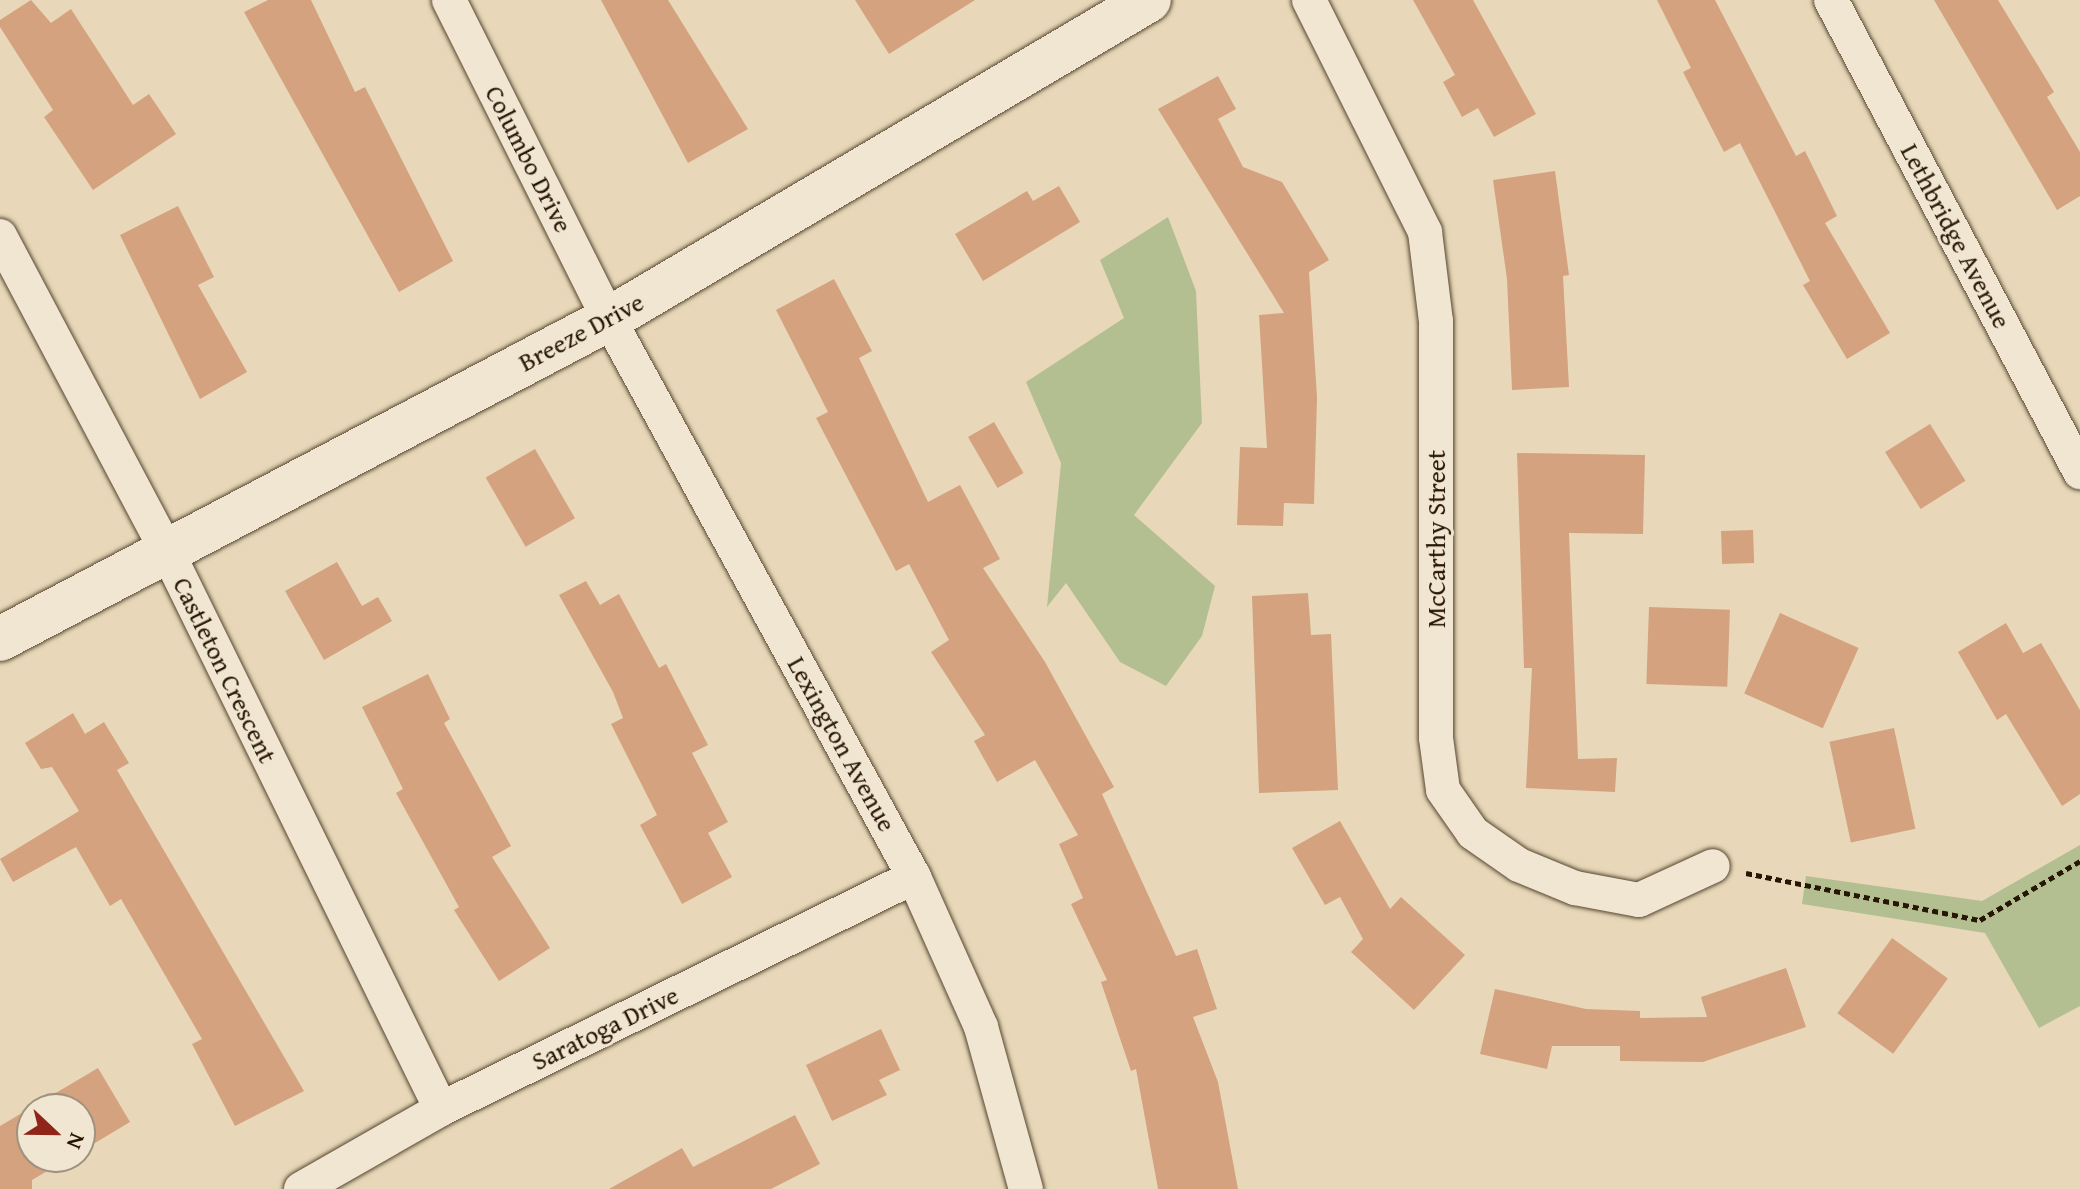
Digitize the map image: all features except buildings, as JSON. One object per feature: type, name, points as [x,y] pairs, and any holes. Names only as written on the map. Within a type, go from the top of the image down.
[{"type":"street","name":"Columbo Drive","points":[[449,0],[609,319]]},
{"type":"street","name":"McCarthy Street","points":[[1309,0],[1425,232],[1436,321],[1436,738],[1443,790],[1473,833],[1519,865],[1575,888],[1639,900],[1713,866]]},
{"type":"street","name":"Lethbridge Avenue","points":[[1831,0],[2080,472]]},
{"type":"street","name":"Breeze Drive","points":[[0,639],[166,549],[609,319],[1123,6]]},
{"type":"street","name":"Castleton Crescent","points":[[0,236],[166,549],[441,1109]]},
{"type":"street","name":"Lexington Avenue","points":[[609,319],[914,877],[981,1027],[1026,1189]]},
{"type":"street","name":"Saratoga Drive","points":[[301,1189],[441,1109],[914,877]]},
{"type":"path","points":[[1713,866],[1980,920],[2080,861]]},
{"type":"green space","points":[[1168,217],[1196,291],[1202,423],[1134,515],[1215,586],[1202,636],[1166,686],[1120,662],[1066,583],[1047,607],[1061,463],[1026,382],[1124,318],[1100,260]]},
{"type":"green space","points":[[2080,845],[2080,1006],[2039,1028],[1985,933],[1802,904],[1806,876],[1982,901]]}]
